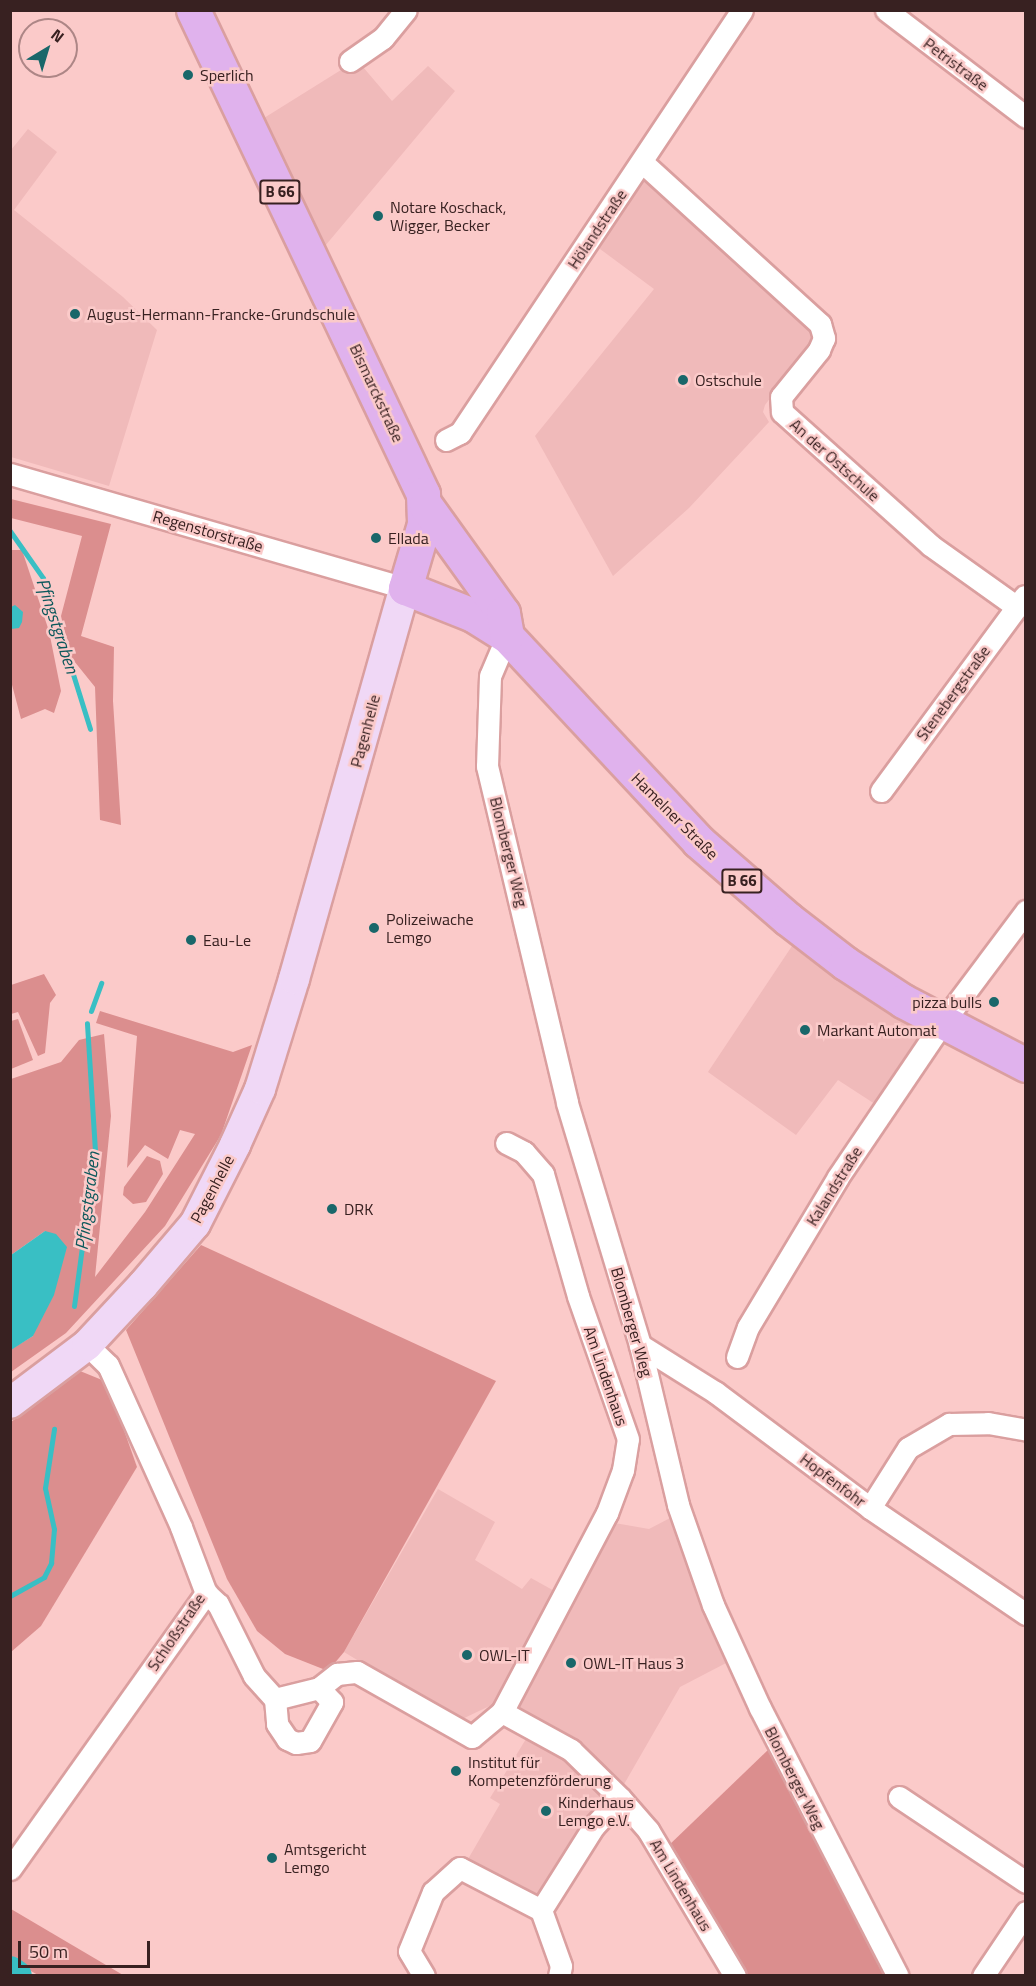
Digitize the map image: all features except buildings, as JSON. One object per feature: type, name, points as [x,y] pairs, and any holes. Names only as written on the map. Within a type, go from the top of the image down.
[{"type":"main road","name":"Bismarckstraße","points":[[193,10],[368,373],[426,506]]},
{"type":"main road","points":[[405,588],[426,506]]},
{"type":"main road","name":"B 66","points":[[426,506],[503,613],[507,636]]},
{"type":"main road","name":"Hamelner Straße","points":[[405,588],[473,615],[507,636],[624,764],[742,881],[845,963],[943,1022],[1026,1065]]},
{"type":"main road","name":"Pagenhelle","points":[[10,1403],[87,1345],[195,1224],[258,1095],[294,980],[405,588]]},
{"type":"street","points":[[350,61],[383,38],[406,10]]},
{"type":"street","name":"Hölandstraße","points":[[446,440],[460,433],[742,10]]},
{"type":"street","name":"Petristraße","points":[[886,10],[1026,117]]},
{"type":"street","name":"An der Ostschule","points":[[642,162],[820,324],[824,338],[819,350],[781,397],[782,412],[930,544],[1021,601]]},
{"type":"street","name":"Regenstorstraße","points":[[10,474],[405,588]]},
{"type":"street","name":"Stenebergstraße","points":[[881,791],[1021,601]]},
{"type":"street","name":"Blomberger Weg","points":[[507,636],[490,676],[487,766],[567,1103],[640,1345],[693,1552],[712,1605],[808,1803],[898,1976]]},
{"type":"street","name":"Kalandstraße","points":[[738,1357],[748,1327],[838,1177],[943,1022],[1026,911]]},
{"type":"street","name":"Am Lindenhaus","points":[[275,1699],[318,1688],[337,1674],[357,1672],[472,1737],[502,1712],[607,1513],[623,1470],[628,1439],[579,1296],[543,1174],[524,1152],[506,1143]]},
{"type":"street","name":"Schloßstraße","points":[[10,1869],[206,1593],[181,1527],[108,1365],[87,1345]]},
{"type":"street","name":"Hopfenfohr","points":[[640,1345],[715,1392],[870,1508],[1026,1614]]},
{"type":"street","points":[[870,1508],[908,1448],[949,1424],[988,1423],[1026,1430]]},
{"type":"street","points":[[206,1593],[218,1604],[254,1676],[275,1699],[277,1724],[287,1739],[296,1743],[310,1741],[332,1702],[318,1688]]},
{"type":"street","name":"Am Lindenhaus","points":[[502,1712],[571,1750],[620,1798],[648,1830],[735,1976]]},
{"type":"street","points":[[899,1797],[1026,1882]]},
{"type":"street","points":[[541,1910],[594,1826],[620,1798]]},
{"type":"street","points":[[424,1976],[409,1951],[433,1892],[460,1868],[541,1910],[561,1966],[559,1976]]},
{"type":"street","points":[[983,1976],[1026,1911]]},
{"type":"shaded area","points":[[357,60],[392,101],[428,66],[455,91],[325,246],[264,118]]},
{"type":"shaded area","name":"August-Hermann-Francke-Grundschule","points":[[28,129],[57,152],[14,210],[123,297],[157,330],[109,486],[11,457],[11,150]]},
{"type":"shaded area","name":"Ostschule","points":[[649,173],[815,331],[809,347],[765,405],[763,412],[769,422],[689,508],[613,576],[535,436],[654,289],[596,246]]},
{"type":"shaded area","points":[[11,499],[111,524],[81,636],[114,647],[113,701],[121,825],[100,820],[95,687],[70,656],[61,616],[82,536],[11,518]]},
{"type":"shaded area","points":[[10,550],[22,550],[49,631],[61,691],[54,713],[45,709],[21,719],[11,681]]},
{"type":"shaded area","points":[[794,943],[926,1030],[878,1106],[838,1080],[796,1135],[708,1072]]},
{"type":"shaded area","points":[[44,974],[56,995],[50,1003],[45,1053],[38,1056],[18,1012],[11,1014],[11,985]]},
{"type":"shaded area","points":[[100,1011],[233,1052],[252,1045],[221,1135],[165,1226],[66,1333],[11,1372],[10,1350],[33,1336],[45,1231],[11,1255],[11,1079],[61,1062],[79,1040],[104,1034],[111,1116],[95,1277],[145,1212],[195,1134],[180,1130],[168,1159],[145,1145],[127,1168],[137,1036],[96,1023]]},
{"type":"shaded area","points":[[18,1019],[33,1060],[11,1069],[11,1021]]},
{"type":"shaded area","points":[[147,1156],[160,1161],[163,1174],[146,1202],[133,1204],[123,1195],[124,1187]]},
{"type":"shaded area","points":[[201,1245],[496,1381],[344,1652],[328,1671],[285,1654],[257,1631],[227,1579],[126,1330]]},
{"type":"shaded area","points":[[80,1371],[107,1382],[137,1467],[41,1626],[11,1652],[11,1422]]},
{"type":"shaded area","name":"OWL-IT","points":[[438,1489],[495,1522],[475,1560],[522,1589],[531,1578],[567,1598],[609,1522],[649,1529],[672,1517],[728,1662],[680,1687],[623,1786],[577,1742],[500,1701],[458,1721],[344,1652]]},
{"type":"shaded area","name":"Kinderhaus Lemgo e.V.","points":[[529,1734],[570,1757],[609,1795],[537,1902],[464,1866],[500,1804],[490,1798]]},
{"type":"shaded area","points":[[770,1748],[891,1975],[742,1975],[666,1848]]},
{"type":"shaded area","points":[[11,1909],[123,1975],[38,1975],[11,1960]]},
{"type":"water","points":[[15,605],[23,612],[22,622],[19,628],[11,629],[11,607]]},
{"type":"water","points":[[45,1231],[56,1234],[67,1247],[54,1295],[33,1336],[11,1350],[11,1255]]},
{"type":"waterway","name":"Pfingstgraben","points":[[10,531],[43,578],[90,729]]},
{"type":"waterway","name":"Pfingstgraben","points":[[91,1011],[101,983]]},
{"type":"waterway","name":"Pfingstgraben","points":[[74,1306],[95,1151],[87,1023]]},
{"type":"waterway","name":"Pfingstgraben","points":[[10,1596],[44,1577],[51,1563],[54,1529],[45,1488],[54,1429]]},
{"type":"waterway","points":[[10,1972],[16,1976]]},
{"type":"place","name":"Sperlich","points":[[188,75]]},
{"type":"place","name":"Notare Koschack, Wigger, Becker","points":[[378,216]]},
{"type":"place","name":"August-Hermann-Francke-Grundschule","points":[[75,314]]},
{"type":"place","name":"Ostschule","points":[[683,380]]},
{"type":"place","name":"Ellada","points":[[376,538]]},
{"type":"place","name":"Polizeiwache Lemgo","points":[[374,928]]},
{"type":"place","name":"Eau-Le","points":[[191,940]]},
{"type":"place","name":"pizza bulls","points":[[994,1002]]},
{"type":"place","name":"Markant Automat","points":[[805,1030]]},
{"type":"place","name":"DRK","points":[[332,1209]]},
{"type":"place","name":"OWL-IT","points":[[467,1655]]},
{"type":"place","name":"OWL-IT Haus 3","points":[[571,1663]]},
{"type":"place","name":"Institut für Kompetenzförderung","points":[[456,1771]]},
{"type":"place","name":"Kinderhaus Lemgo e.V.","points":[[546,1811]]},
{"type":"place","name":"Amtsgericht Lemgo","points":[[272,1858]]}]
